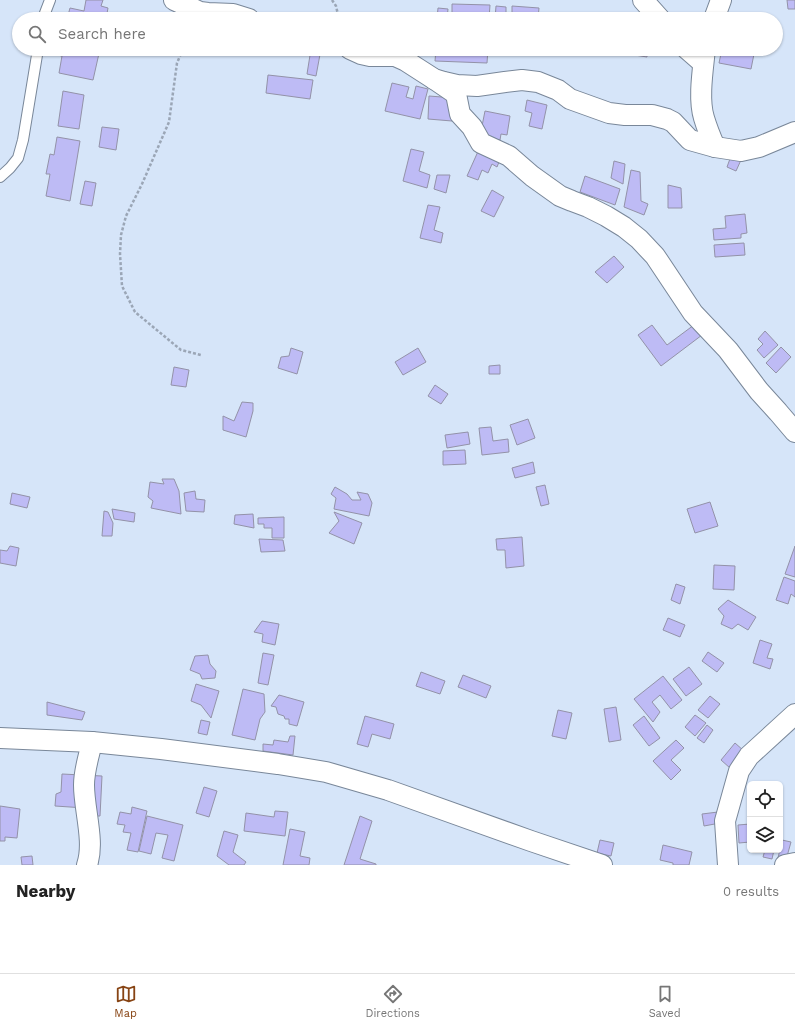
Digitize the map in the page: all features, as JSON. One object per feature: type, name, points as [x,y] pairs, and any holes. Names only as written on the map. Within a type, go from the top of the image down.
[{"type":"street","points":[[174,0],[200,12]]},
{"type":"street","points":[[643,0],[654,12]]},
{"type":"street","points":[[717,12],[721,0]]},
{"type":"street","points":[[370,56],[395,56],[411,64],[434,79],[456,94],[460,114],[472,127],[481,143],[510,156],[532,176],[560,196],[594,210],[624,227],[640,239],[655,256],[693,313],[728,350],[758,391],[795,432]]},
{"type":"street","points":[[704,56],[701,97],[703,118],[715,148]]},
{"type":"street","points":[[434,79],[457,85],[477,86],[522,80],[538,82],[558,90],[570,99],[609,113],[624,115],[652,115],[667,119],[673,122],[690,140],[715,148],[740,151],[759,146],[795,132]]},
{"type":"street","points":[[728,865],[726,821],[739,772],[750,756],[795,714]]},
{"type":"street","points":[[0,738],[92,742],[217,756],[326,772],[388,790],[524,839],[602,865]]},
{"type":"street","points":[[87,865],[90,852],[84,784],[86,766],[92,742]]},
{"type":"street","points":[[785,865],[795,863]]},
{"type":"lane","points":[[45,12],[50,0]]},
{"type":"lane","points":[[0,177],[18,158],[23,140],[37,56]]},
{"type":"path","points":[[332,0],[337,12]]},
{"type":"path","points":[[180,56],[177,63],[169,122],[142,184],[126,216],[121,235],[120,260],[122,286],[136,312],[181,350],[201,355]]},
{"type":"building","points":[[86,0],[103,0],[101,6],[108,8],[107,12],[69,12],[70,8],[84,11]]},
{"type":"building","points":[[787,0],[795,0],[795,9],[788,9]]},
{"type":"building","points":[[452,4],[490,5],[490,12],[452,12]]},
{"type":"building","points":[[496,6],[506,7],[506,12],[496,12]]},
{"type":"building","points":[[512,6],[539,8],[539,12],[512,12]]},
{"type":"building","points":[[438,8],[448,9],[448,12],[438,12]]},
{"type":"building","points":[[62,56],[98,56],[93,80],[59,73]]},
{"type":"building","points":[[310,56],[320,56],[316,76],[307,74]]},
{"type":"building","points":[[435,56],[488,56],[487,63],[435,61]]},
{"type":"building","points":[[720,56],[754,56],[751,69],[719,63]]},
{"type":"building","points":[[268,75],[313,80],[310,99],[266,93]]},
{"type":"building","points":[[392,83],[409,87],[406,97],[413,99],[416,86],[428,89],[420,119],[385,111]]},
{"type":"building","points":[[63,91],[84,95],[79,129],[58,126]]},
{"type":"building","points":[[429,96],[454,98],[452,121],[428,119]]},
{"type":"building","points":[[527,100],[547,105],[542,129],[529,126],[532,113],[525,111]]},
{"type":"building","points":[[485,111],[510,116],[507,135],[501,134],[500,140],[480,136]]},
{"type":"building","points":[[102,127],[119,129],[116,150],[99,147]]},
{"type":"building","points":[[57,137],[80,141],[70,201],[46,196],[50,174],[46,174],[50,154],[54,155]]},
{"type":"building","points":[[480,147],[501,157],[497,167],[492,164],[488,173],[482,170],[478,180],[467,176]]},
{"type":"building","points":[[411,149],[424,152],[419,171],[430,175],[427,188],[403,181]]},
{"type":"building","points":[[731,156],[741,160],[736,171],[727,167]]},
{"type":"building","points":[[614,161],[625,164],[623,184],[611,178]]},
{"type":"building","points":[[631,170],[640,172],[641,201],[648,204],[644,215],[624,207]]},
{"type":"building","points":[[437,175],[450,175],[446,193],[434,189]]},
{"type":"building","points":[[585,176],[620,189],[615,205],[580,192]]},
{"type":"building","points":[[85,181],[96,183],[92,206],[80,204]]},
{"type":"building","points":[[668,185],[681,188],[682,208],[668,208]]},
{"type":"building","points":[[492,190],[504,197],[494,217],[481,211]]},
{"type":"building","points":[[428,205],[440,207],[434,230],[443,233],[441,243],[420,238]]},
{"type":"building","points":[[745,214],[747,233],[741,234],[741,238],[714,240],[713,229],[726,228],[725,216]]},
{"type":"building","points":[[744,243],[745,255],[715,257],[714,245]]},
{"type":"building","points":[[614,256],[624,267],[607,283],[595,272]]},
{"type":"building","points":[[698,322],[706,332],[661,366],[638,335],[652,325],[667,345]]},
{"type":"building","points":[[765,331],[778,345],[764,358],[757,350],[763,344],[758,339]]},
{"type":"building","points":[[781,347],[791,357],[776,373],[766,363]]},
{"type":"building","points":[[291,348],[303,352],[297,374],[278,368],[281,357],[289,356]]},
{"type":"building","points":[[418,348],[426,362],[403,375],[395,362]]},
{"type":"building","points":[[500,365],[500,374],[489,374],[489,366]]},
{"type":"building","points":[[174,367],[189,370],[186,387],[171,385]]},
{"type":"building","points":[[435,385],[448,394],[441,404],[428,396]]},
{"type":"building","points":[[242,402],[253,403],[253,411],[246,437],[223,430],[223,416],[234,421]]},
{"type":"building","points":[[528,419],[535,438],[517,445],[510,425]]},
{"type":"building","points":[[491,427],[493,441],[508,439],[509,452],[482,455],[479,428]]},
{"type":"building","points":[[468,432],[470,444],[447,448],[445,435]]},
{"type":"building","points":[[465,450],[466,464],[443,465],[443,451]]},
{"type":"building","points":[[533,462],[535,473],[515,478],[512,468]]},
{"type":"building","points":[[162,479],[174,479],[179,491],[181,514],[151,508],[153,501],[148,497],[150,482],[164,484]]},
{"type":"building","points":[[545,485],[549,504],[541,506],[536,487]]},
{"type":"building","points":[[335,487],[347,494],[352,500],[361,500],[357,492],[368,494],[372,503],[369,516],[334,509],[336,498],[331,494]]},
{"type":"building","points":[[195,491],[196,499],[205,500],[204,512],[186,511],[184,493]]},
{"type":"building","points":[[12,493],[30,497],[27,508],[10,504]]},
{"type":"building","points":[[710,502],[718,526],[695,533],[687,509]]},
{"type":"building","points":[[112,509],[135,513],[134,522],[114,519]]},
{"type":"building","points":[[104,511],[108,512],[113,523],[112,536],[102,536]]},
{"type":"building","points":[[334,512],[362,523],[354,544],[329,533],[339,521]]},
{"type":"building","points":[[253,514],[254,528],[234,524],[235,515]]},
{"type":"building","points":[[284,517],[284,538],[272,538],[272,528],[264,528],[264,524],[258,524],[258,518]]},
{"type":"building","points":[[522,537],[524,566],[506,568],[505,550],[497,550],[496,539]]},
{"type":"building","points":[[259,539],[283,540],[285,551],[261,552]]},
{"type":"building","points":[[10,546],[19,548],[16,566],[0,563],[0,550],[7,551]]},
{"type":"building","points":[[795,546],[795,577],[785,574]]},
{"type":"building","points":[[714,565],[735,566],[734,590],[713,589]]},
{"type":"building","points":[[784,577],[795,581],[795,597],[791,594],[788,604],[776,600]]},
{"type":"building","points":[[676,584],[685,587],[680,604],[671,600]]},
{"type":"building","points":[[728,600],[756,617],[748,630],[738,624],[732,629],[721,624],[724,616],[718,609]]},
{"type":"building","points":[[668,618],[685,625],[680,637],[663,630]]},
{"type":"building","points":[[262,621],[279,624],[275,645],[262,642],[263,634],[254,632]]},
{"type":"building","points":[[760,640],[772,644],[767,658],[773,659],[770,669],[753,663]]},
{"type":"building","points":[[708,652],[724,663],[717,672],[702,661]]},
{"type":"building","points":[[263,653],[274,655],[268,685],[258,683]]},
{"type":"building","points":[[208,655],[210,664],[216,671],[215,678],[202,679],[200,674],[190,670],[195,656]]},
{"type":"building","points":[[689,667],[702,684],[686,696],[673,679]]},
{"type":"building","points":[[421,672],[445,681],[440,694],[416,686]]},
{"type":"building","points":[[463,675],[491,686],[486,698],[458,687]]},
{"type":"building","points":[[663,676],[682,700],[671,709],[660,695],[652,702],[660,712],[653,722],[634,699]]},
{"type":"building","points":[[196,684],[219,691],[211,718],[201,705],[191,701]]},
{"type":"building","points":[[243,689],[264,694],[265,712],[260,719],[255,740],[232,735]]},
{"type":"building","points":[[279,695],[304,702],[297,726],[289,724],[289,719],[285,719],[284,716],[278,714],[276,707],[271,706]]},
{"type":"building","points":[[710,696],[720,704],[708,718],[698,710]]},
{"type":"building","points":[[47,702],[85,712],[82,720],[47,715]]},
{"type":"building","points":[[616,707],[621,740],[609,742],[604,709]]},
{"type":"building","points":[[558,710],[572,713],[566,739],[552,736]]},
{"type":"building","points":[[695,715],[706,723],[695,736],[685,727]]},
{"type":"building","points":[[365,716],[394,724],[390,739],[372,734],[368,747],[357,744]]},
{"type":"building","points":[[644,716],[660,738],[649,746],[633,725]]},
{"type":"building","points":[[201,720],[210,722],[207,735],[198,733]]},
{"type":"building","points":[[707,725],[713,730],[704,743],[697,738]]},
{"type":"building","points":[[290,736],[295,736],[293,755],[263,751],[263,744],[273,745],[274,740],[288,742]]},
{"type":"building","points":[[676,740],[684,748],[671,760],[681,770],[671,780],[653,761]]},
{"type":"building","points":[[735,743],[744,751],[730,768],[721,760]]},
{"type":"building","points":[[62,774],[102,776],[100,816],[84,816],[85,808],[55,806],[56,794],[61,792]]},
{"type":"building","points":[[204,787],[217,791],[209,817],[196,813]]},
{"type":"building","points":[[0,806],[20,809],[17,838],[5,837],[5,841],[0,841]]},
{"type":"building","points":[[132,807],[147,811],[138,852],[127,850],[131,833],[123,832],[125,825],[117,824],[120,812],[131,814]]},
{"type":"building","points":[[275,811],[288,812],[285,836],[244,831],[246,813],[274,817]]},
{"type":"building","points":[[718,812],[720,823],[704,826],[702,814]]},
{"type":"building","points":[[147,816],[183,825],[174,861],[162,858],[168,835],[156,833],[151,854],[139,851]]},
{"type":"building","points":[[360,816],[372,821],[360,859],[376,865],[344,865]]},
{"type":"building","points":[[747,824],[747,842],[739,843],[738,825]]},
{"type":"building","points":[[290,829],[305,832],[300,856],[310,858],[309,865],[283,865]]},
{"type":"building","points":[[224,831],[238,835],[233,852],[246,862],[244,865],[229,865],[217,856]]},
{"type":"building","points":[[600,840],[614,843],[611,856],[597,853]]},
{"type":"building","points":[[783,840],[791,842],[786,860],[778,858],[779,853],[783,853]]},
{"type":"building","points":[[663,845],[692,852],[689,865],[673,865],[673,863],[660,860]]},
{"type":"building","points":[[764,853],[773,853],[772,859],[763,857]]},
{"type":"building","points":[[32,856],[33,865],[22,865],[21,857]]}]
